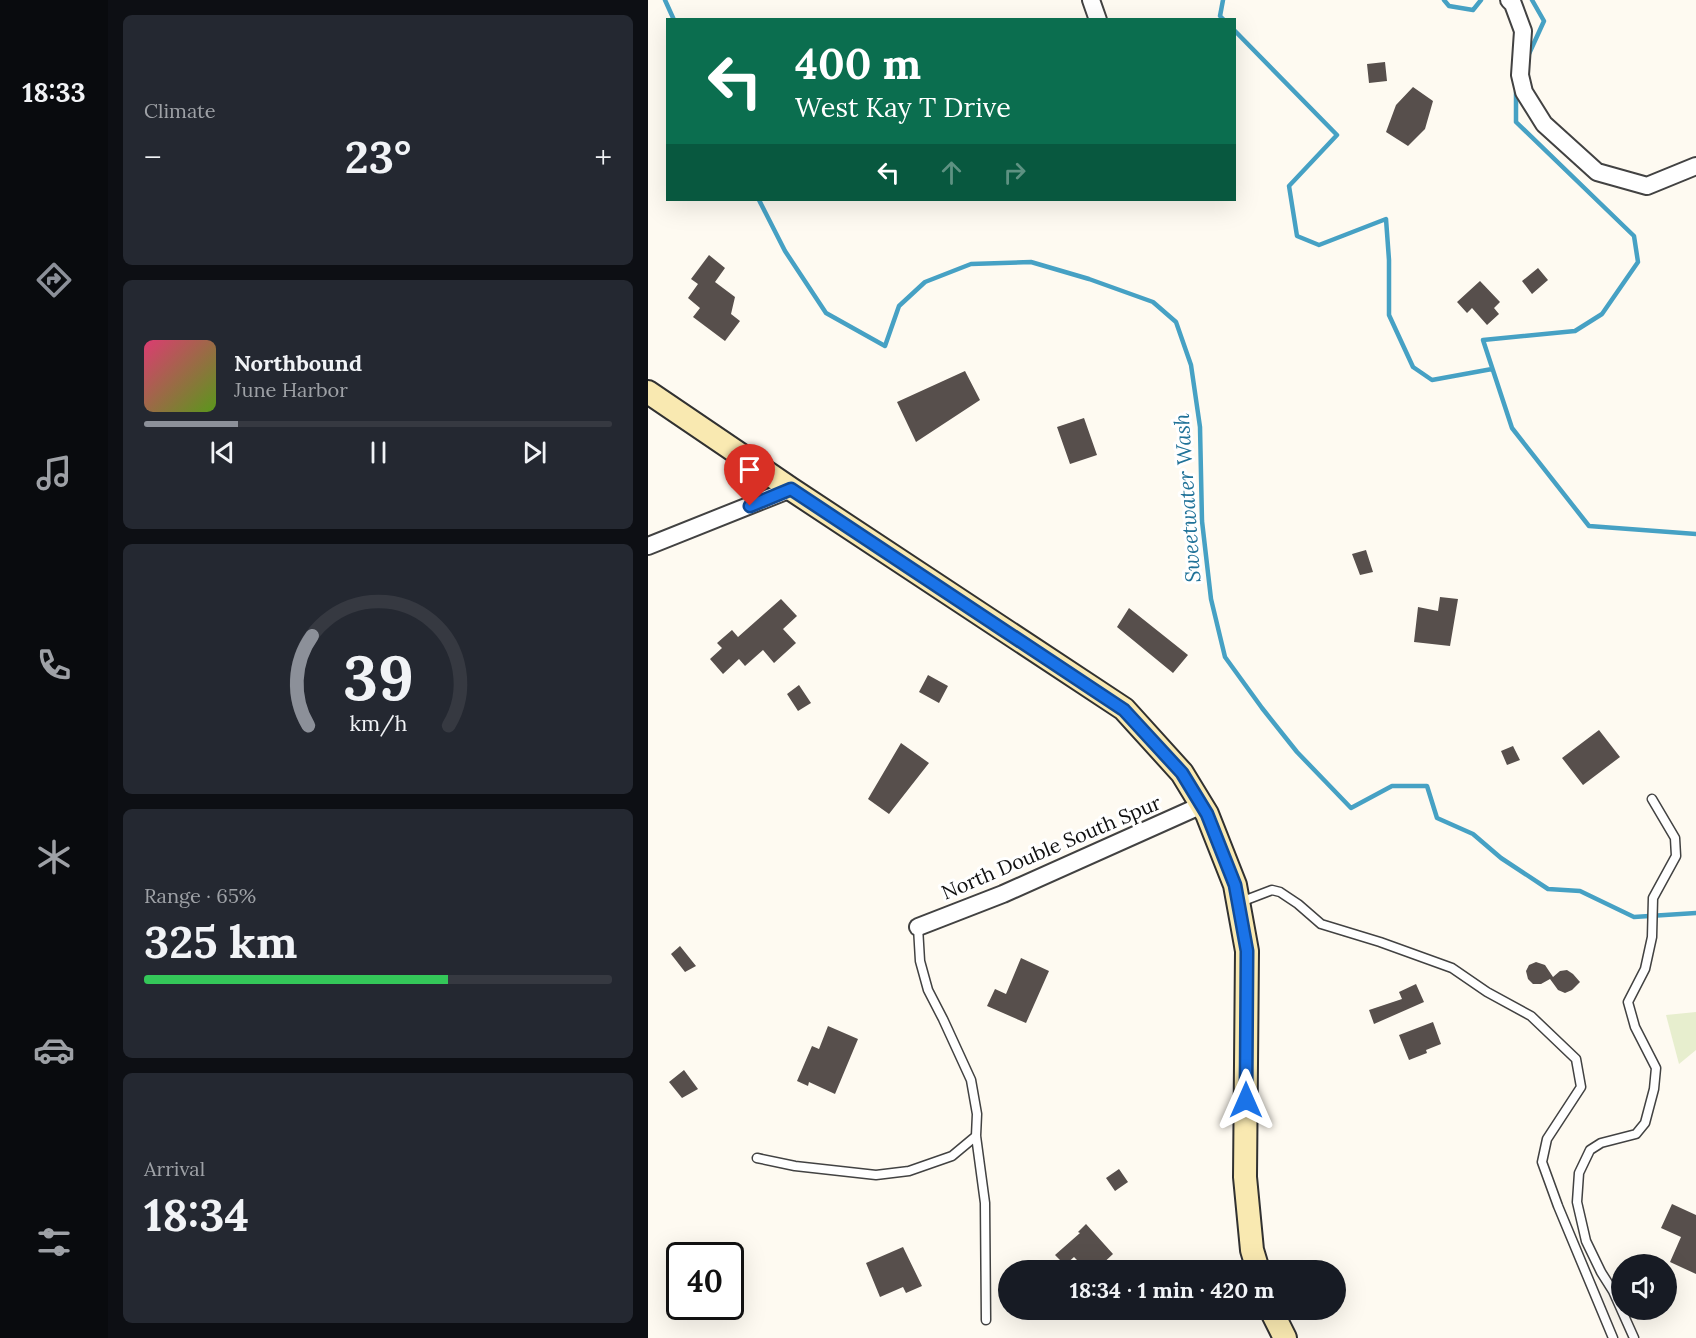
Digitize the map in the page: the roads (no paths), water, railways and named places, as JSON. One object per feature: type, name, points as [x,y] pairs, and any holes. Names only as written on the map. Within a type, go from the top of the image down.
[{"type":"street","points":[[1091,0],[1097,18]]},
{"type":"street","points":[[1509,0],[1513,4],[1523,31],[1520,75],[1524,92],[1544,124],[1597,172],[1647,186],[1696,166]]},
{"type":"street","points":[[648,392],[1124,710],[1182,773],[1207,814],[1235,885],[1247,951],[1245,1177],[1255,1260]]},
{"type":"street","points":[[648,546],[791,489]]},
{"type":"street","name":"North Double South Spur","points":[[918,927],[1003,894],[1202,805]]},
{"type":"street","points":[[1276,1320],[1285,1338]]},
{"type":"lane","points":[[1634,1338],[1613,1291],[1586,1241],[1577,1202],[1579,1173],[1590,1150],[1601,1143],[1635,1134],[1645,1123],[1654,1089],[1656,1068],[1635,1027],[1628,1002],[1645,969],[1652,937],[1653,898],[1676,856],[1675,838],[1652,800]]},
{"type":"lane","points":[[1238,904],[1272,890],[1280,892],[1321,924],[1452,968],[1487,992],[1531,1016],[1576,1059],[1581,1087],[1547,1139],[1542,1162],[1613,1338]]},
{"type":"lane","points":[[918,927],[920,961],[928,990],[944,1019],[971,1080],[977,1114],[976,1136],[985,1203],[986,1320]]},
{"type":"lane","points":[[757,1158],[795,1166],[876,1175],[909,1171],[952,1156],[976,1136]]},
{"type":"waterway","name":"Sweetwater Wash","points":[[665,0],[673,18]]},
{"type":"waterway","points":[[1222,18],[1220,16],[1223,0]]},
{"type":"waterway","points":[[1444,0],[1449,6],[1473,10],[1481,0]]},
{"type":"waterway","points":[[1528,56],[1544,21],[1532,0]]},
{"type":"waterway","points":[[1236,32],[1337,135],[1289,186],[1297,236],[1319,245],[1386,219],[1389,315],[1413,367],[1432,380],[1492,369]]},
{"type":"waterway","points":[[1517,87],[1516,122],[1634,236],[1638,262],[1602,314],[1575,331],[1483,340],[1512,428],[1589,526],[1696,534]]},
{"type":"waterway","name":"Sweetwater Wash","points":[[760,201],[785,251],[826,313],[885,346],[899,306],[925,282],[971,264],[1031,262],[1089,279],[1153,302],[1176,322],[1191,365],[1200,427],[1202,521],[1211,599],[1225,657],[1297,752],[1351,808],[1392,786],[1427,786],[1437,818],[1473,834],[1501,858],[1548,889],[1580,891],[1634,917],[1696,913]]}]
